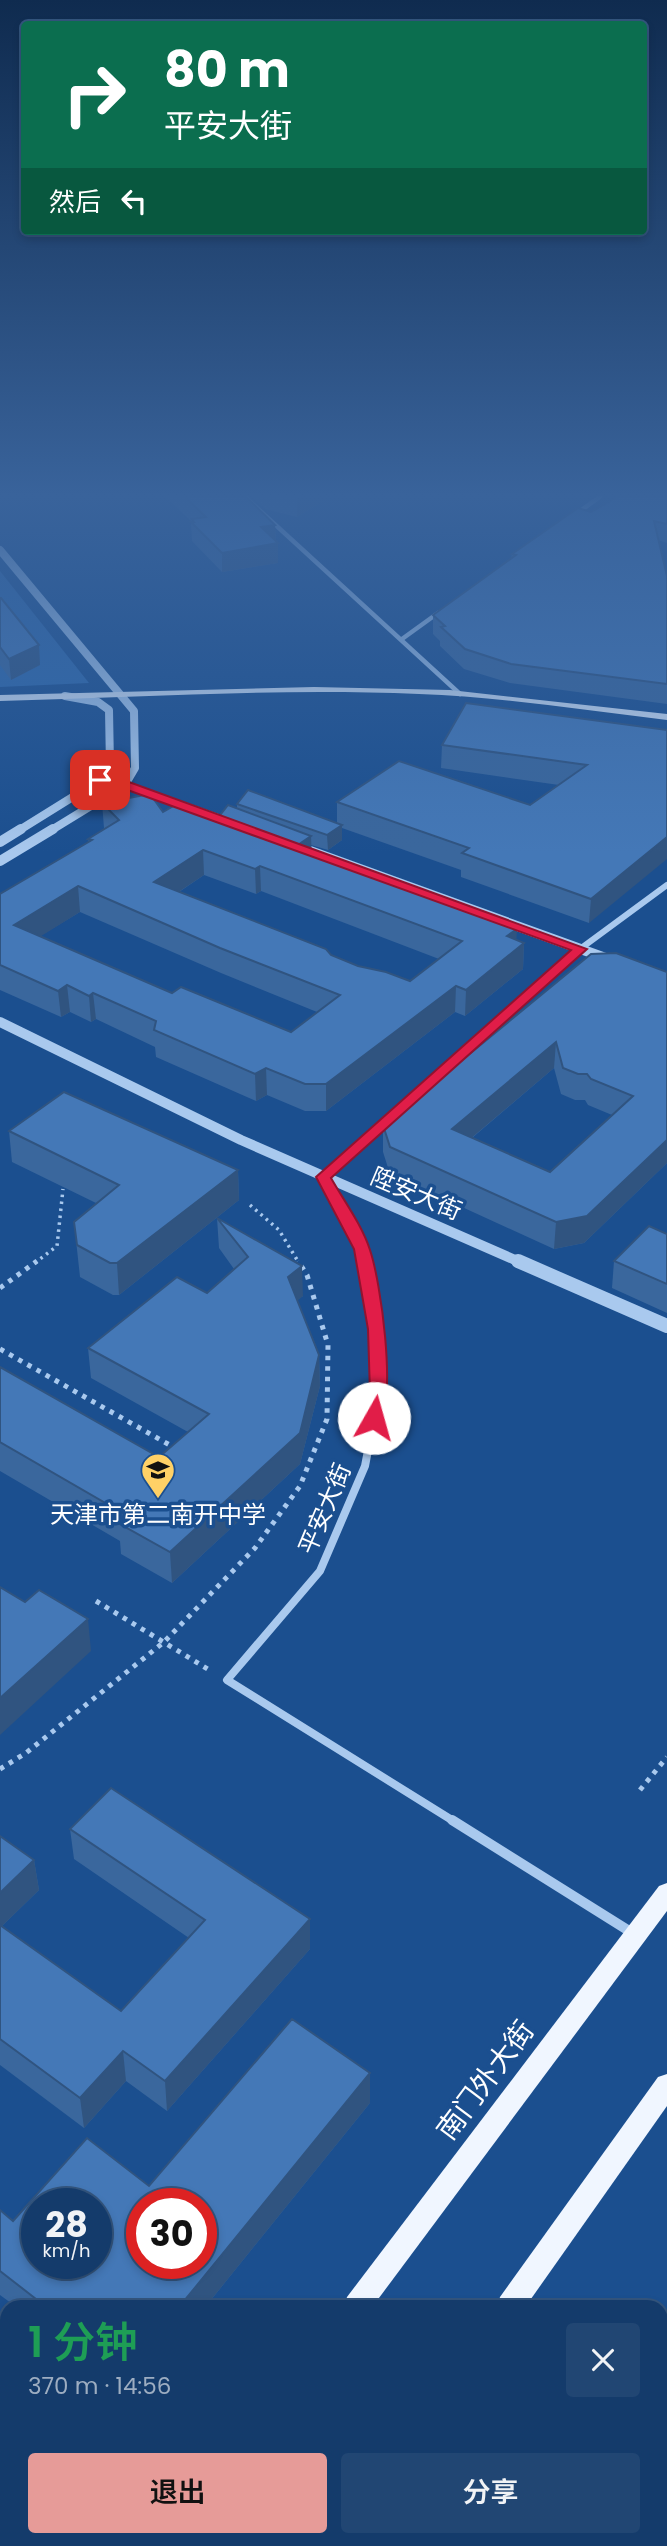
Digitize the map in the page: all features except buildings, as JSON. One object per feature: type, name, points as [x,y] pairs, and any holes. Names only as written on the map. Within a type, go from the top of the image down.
[{"type":"main road","points":[[0,698],[274,690],[395,690],[460,694],[667,717]]},
{"type":"main road","name":"南门外大街","points":[[361,2300],[667,1893]]},
{"type":"main road","points":[[514,2300],[667,2085]]},
{"type":"street","points":[[0,861],[93,807],[125,785],[135,768],[134,711],[53,615]]},
{"type":"street","points":[[375,615],[460,694]]},
{"type":"street","points":[[402,639],[435,615]]},
{"type":"street","points":[[0,842],[100,780],[110,766],[109,710],[97,702],[64,696]]},
{"type":"street","points":[[100,780],[125,785],[242,827]]},
{"type":"street","points":[[294,846],[617,962]]},
{"type":"street","points":[[323,1177],[580,949],[667,885]]},
{"type":"street","name":"陞安大街","points":[[0,1022],[241,1140],[667,1326]]},
{"type":"street","name":"平安大街","points":[[227,1680],[320,1571],[365,1466],[379,1393],[376,1329],[362,1249],[323,1177]]},
{"type":"street","points":[[227,1680],[635,1935]]},
{"type":"path","points":[[0,1289],[57,1246],[63,1189]]},
{"type":"path","points":[[0,1769],[26,1753],[164,1642],[254,1548],[300,1486],[327,1419],[328,1345],[307,1275],[279,1230],[250,1205]]},
{"type":"path","points":[[0,1349],[176,1448]]},
{"type":"path","points":[[96,1601],[227,1680]]},
{"type":"path","points":[[640,1790],[667,1756]]},
{"type":"shaded area","points":[[0,615],[35,615],[89,683],[0,687]]},
{"type":"place","name":"天津市第二南开中学","points":[[158,1500]]},
{"type":"route","points":[[100,780],[125,785],[580,949],[323,1177],[362,1249],[376,1329],[379,1393],[374,1418]]}]
